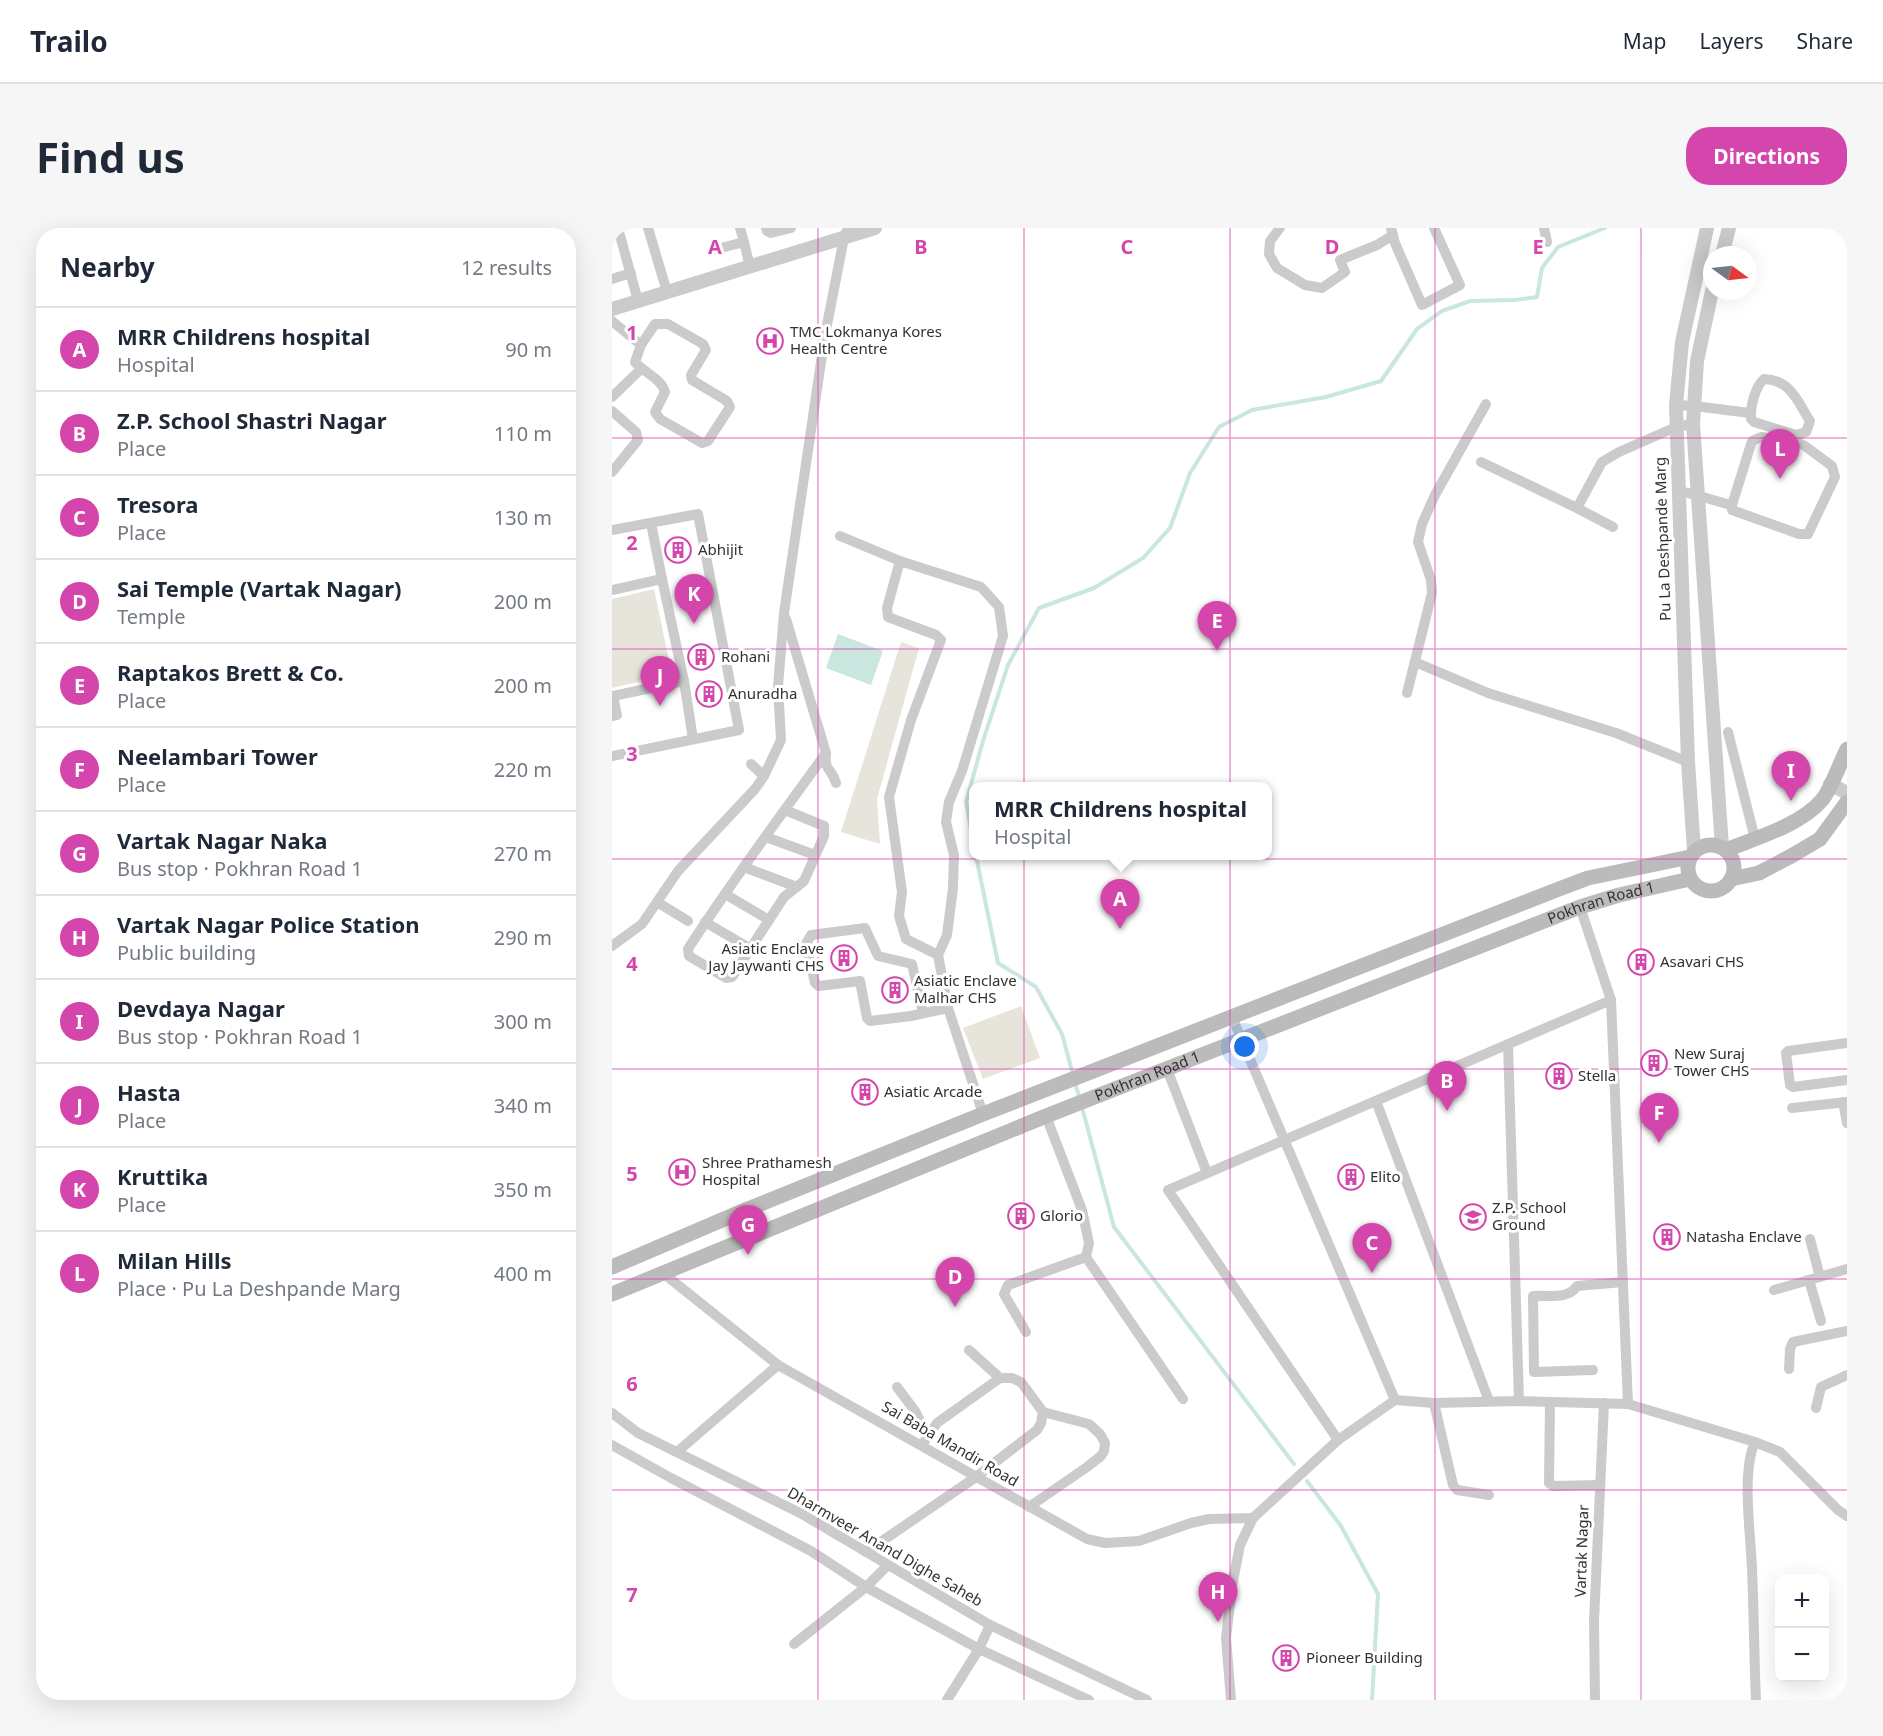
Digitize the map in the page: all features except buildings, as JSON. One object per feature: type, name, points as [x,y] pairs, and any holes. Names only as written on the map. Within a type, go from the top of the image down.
[{"type":"main road","points":[[1724,849],[1771,833],[1800,818],[1822,799],[1847,749]]},
{"type":"main road","points":[[1731,879],[1759,873],[1793,855],[1820,838],[1845,808]]},
{"type":"main road","points":[[1708,844],[1724,849],[1732,859],[1734,866],[1731,879],[1724,887],[1717,890],[1701,889],[1690,879],[1688,872],[1692,854],[1708,844]]},
{"type":"main road","name":"Pokhran Road 1","points":[[612,1267],[983,1113],[1588,878],[1692,854]]},
{"type":"main road","name":"Pokhran Road 1","points":[[612,1294],[1046,1116],[1580,907],[1619,895],[1690,879]]},
{"type":"street","points":[[618,228],[638,301]]},
{"type":"street","points":[[648,228],[667,292]]},
{"type":"street","points":[[740,228],[750,267]]},
{"type":"street","points":[[766,228],[771,233],[791,228]]},
{"type":"street","points":[[612,309],[750,267],[846,233],[875,228]]},
{"type":"street","points":[[1280,228],[1270,241],[1269,254],[1277,268],[1305,285],[1322,288],[1345,272],[1340,260],[1377,245],[1391,232],[1422,305],[1460,285],[1434,228]]},
{"type":"street","points":[[1544,228],[1547,242]]},
{"type":"street","name":"Pu La Deshpande Marg","points":[[1692,854],[1676,405],[1682,342],[1707,228]]},
{"type":"street","points":[[1724,246],[1729,228]]},
{"type":"street","points":[[612,946],[642,924],[678,871],[755,789],[764,776],[781,740],[778,686],[784,613],[825,335],[846,233]]},
{"type":"street","points":[[713,250],[744,242]]},
{"type":"street","points":[[612,279],[631,273]]},
{"type":"street","points":[[1710,300],[1697,361],[1693,424],[1724,849]]},
{"type":"street","points":[[612,321],[641,345]]},
{"type":"street","points":[[655,324],[668,324],[703,344],[706,350],[691,375],[692,380],[727,401],[730,407],[708,441],[702,443],[660,419],[655,412],[665,392],[663,384],[635,362],[641,345],[655,324]]},
{"type":"street","points":[[612,397],[641,369]]},
{"type":"street","points":[[1764,379],[1773,379],[1781,381],[1788,388],[1809,421],[1806,432],[1797,435],[1754,422],[1750,413],[1759,384],[1764,379]]},
{"type":"street","points":[[1407,693],[1432,593],[1431,580],[1418,542],[1422,524],[1434,495],[1486,404]]},
{"type":"street","points":[[1676,405],[1750,413]]},
{"type":"street","points":[[612,411],[636,432],[638,440],[612,472]]},
{"type":"street","points":[[1577,508],[1602,462],[1676,427],[1693,424]]},
{"type":"street","points":[[1761,437],[1798,442],[1832,466],[1834,470],[1835,477],[1808,534],[1799,534],[1737,513],[1732,510],[1732,505],[1752,441],[1761,437]]},
{"type":"street","points":[[1482,462],[1613,527]]},
{"type":"street","points":[[1678,491],[1697,494],[1732,505]]},
{"type":"street","points":[[612,530],[698,514],[739,730],[612,756]]},
{"type":"street","points":[[651,523],[684,681],[693,739]]},
{"type":"street","points":[[840,536],[900,561],[981,586],[999,607],[1003,636],[962,771],[950,802],[946,822],[954,855],[953,888],[947,935],[938,955],[948,1008],[983,1113]]},
{"type":"street","points":[[900,561],[887,608],[888,616],[936,635],[941,640],[911,720],[890,797],[902,892],[899,916],[906,939],[938,955]]},
{"type":"street","points":[[612,590],[662,579]]},
{"type":"street","points":[[784,613],[826,753],[825,764],[834,775],[836,783]]},
{"type":"street","points":[[1414,662],[1488,693],[1616,733],[1688,762]]},
{"type":"street","points":[[612,716],[617,715],[613,696],[684,681]]},
{"type":"street","points":[[1728,732],[1755,838]]},
{"type":"street","points":[[785,810],[824,826],[824,836],[804,881],[784,897],[732,977],[726,978],[689,956],[688,949],[705,922],[744,867],[766,837],[785,810],[826,753]]},
{"type":"street","points":[[751,764],[764,776]]},
{"type":"street","points":[[1830,784],[1847,793]]},
{"type":"street","points":[[1822,799],[1845,808]]},
{"type":"street","points":[[766,837],[815,855]]},
{"type":"street","points":[[744,867],[797,887]]},
{"type":"street","points":[[725,894],[769,920]]},
{"type":"street","points":[[657,902],[688,921]]},
{"type":"street","points":[[1580,907],[1611,1000],[1628,1404]]},
{"type":"street","points":[[705,922],[751,949]]},
{"type":"street","points":[[923,1013],[912,964],[878,956],[865,928],[811,935],[808,938],[806,944],[814,983],[819,986],[860,981],[867,1018],[870,1021],[923,1013],[948,1008]]},
{"type":"street","points":[[1338,1440],[1168,1190],[1611,1000]]},
{"type":"street","points":[[1232,1017],[1395,1401]]},
{"type":"street","points":[[1847,1043],[1786,1053],[1790,1085],[1793,1087],[1847,1080]]},
{"type":"street","points":[[1508,1044],[1519,1401]]},
{"type":"street","points":[[1167,1069],[1207,1173]]},
{"type":"street","points":[[1376,1101],[1489,1401]]},
{"type":"street","points":[[1792,1108],[1845,1102],[1847,1123]]},
{"type":"street","points":[[1046,1116],[1082,1210],[1089,1243],[1086,1257],[1183,1399]]},
{"type":"street","points":[[743,1211],[752,1237]]},
{"type":"street","points":[[1810,1239],[1821,1321]]},
{"type":"street","points":[[1026,1332],[1004,1294],[1008,1285],[1086,1257]]},
{"type":"street","points":[[1774,1290],[1847,1269]]},
{"type":"street","name":"Sai Baba Mandir Road","points":[[663,1273],[778,1365],[925,1440],[976,1477],[1087,1539],[1105,1543],[1139,1541],[1209,1519],[1253,1518]]},
{"type":"street","points":[[1516,1296],[1568,1295],[1577,1286],[1623,1282]]},
{"type":"street","points":[[1533,1296],[1534,1372]]},
{"type":"street","points":[[1789,1369],[1790,1349],[1793,1342],[1847,1331]]},
{"type":"street","points":[[969,1350],[1000,1378]]},
{"type":"street","points":[[677,1452],[778,1365]]},
{"type":"street","points":[[1518,1373],[1593,1370]]},
{"type":"street","points":[[1816,1408],[1821,1387],[1847,1375]]},
{"type":"street","points":[[925,1440],[937,1423],[1000,1378],[1012,1378],[1021,1383],[1043,1412],[1089,1424],[1100,1434],[1105,1443],[1101,1456],[1029,1507]]},
{"type":"street","points":[[897,1387],[915,1411],[925,1440]]},
{"type":"street","points":[[1231,1700],[1226,1638],[1232,1586],[1240,1545],[1253,1518],[1338,1440],[1395,1401],[1628,1404],[1755,1442],[1779,1452],[1847,1516]]},
{"type":"street","points":[[1550,1402],[1549,1484],[1553,1486],[1600,1485]]},
{"type":"street","points":[[1434,1403],[1453,1485],[1457,1490],[1489,1495]]},
{"type":"street","name":"Vartak Nagar","points":[[1595,1700],[1594,1622],[1604,1403]]},
{"type":"street","points":[[866,1552],[976,1477],[1037,1430],[1041,1424],[1043,1412]]},
{"type":"street","name":"Dharmveer Anand Dighe Saheb","points":[[612,1413],[638,1433],[802,1514],[990,1625],[1147,1700]]},
{"type":"street","points":[[1755,1442],[1750,1451],[1747,1471],[1753,1573],[1756,1700]]},
{"type":"street","points":[[612,1444],[671,1478],[811,1551],[866,1587],[979,1649],[1089,1700]]},
{"type":"street","points":[[794,1644],[866,1587],[888,1564]]},
{"type":"street","points":[[947,1700],[979,1649],[990,1625]]},
{"type":"shaded area","points":[[654,589],[672,674],[612,688],[612,599]]},
{"type":"shaded area","points":[[838,634],[883,651],[871,685],[826,668]]},
{"type":"shaded area","points":[[901,642],[919,648],[877,799],[880,844],[841,832]]},
{"type":"shaded area","points":[[1021,1006],[1040,1058],[983,1079],[963,1028]]},
{"type":"waterway","points":[[972,782],[1008,665],[1039,608],[1094,588],[1143,558],[1170,528],[1190,473],[1219,427],[1252,410],[1326,397],[1381,381],[1417,329],[1442,311],[1470,301],[1537,297],[1542,268],[1558,247],[1605,228]]},
{"type":"waterway","points":[[969,791],[966,802],[969,819]]},
{"type":"waterway","points":[[977,860],[998,963],[1036,987],[1062,1034],[1072,1071]]},
{"type":"waterway","points":[[1076,1087],[1079,1096]]},
{"type":"waterway","points":[[1083,1111],[1114,1227],[1294,1464]]},
{"type":"waterway","points":[[1307,1481],[1341,1526],[1378,1594],[1372,1700]]},
{"type":"place","name":"TMC Lokmanya Kores Health Centre","points":[[770,341]]},
{"type":"place","name":"Milan Hills","points":[[1780,479]]},
{"type":"place","name":"Abhijit","points":[[678,550]]},
{"type":"place","name":"Kruttika","points":[[694,624]]},
{"type":"place","name":"Raptakos Brett & Co.","points":[[1217,651]]},
{"type":"place","name":"Rohani","points":[[701,657]]},
{"type":"place","name":"Anuradha","points":[[709,694]]},
{"type":"place","name":"Hasta","points":[[660,706]]},
{"type":"place","name":"Devdaya Nagar","points":[[1791,801]]},
{"type":"place","name":"MRR Childrens hospital","points":[[1120,929]]},
{"type":"place","name":"Asiatic Enclave Jay Jaywanti CHS","points":[[844,958]]},
{"type":"place","name":"Asavari CHS","points":[[1641,962]]},
{"type":"place","name":"Asiatic Enclave Malhar CHS","points":[[895,990]]},
{"type":"place","name":"New Suraj Tower CHS","points":[[1654,1063]]},
{"type":"place","name":"Stella","points":[[1559,1076]]},
{"type":"place","name":"Asiatic Arcade","points":[[865,1092]]},
{"type":"place","name":"Z.P. School Shastri Nagar","points":[[1447,1111]]},
{"type":"place","name":"Neelambari Tower","points":[[1659,1143]]},
{"type":"place","name":"Shree Prathamesh Hospital","points":[[682,1172]]},
{"type":"place","name":"Elito","points":[[1351,1177]]},
{"type":"place","name":"Glorio","points":[[1021,1216]]},
{"type":"place","name":"Z.P. School Ground","points":[[1473,1217]]},
{"type":"place","name":"Natasha Enclave","points":[[1667,1237]]},
{"type":"place","name":"Vartak Nagar Naka","points":[[748,1255]]},
{"type":"place","name":"Tresora","points":[[1372,1273]]},
{"type":"place","name":"Sai Temple (Vartak Nagar)","points":[[955,1307]]},
{"type":"place","name":"Vartak Nagar Police Station","points":[[1218,1622]]},
{"type":"place","name":"Pioneer Building","points":[[1286,1658]]}]
